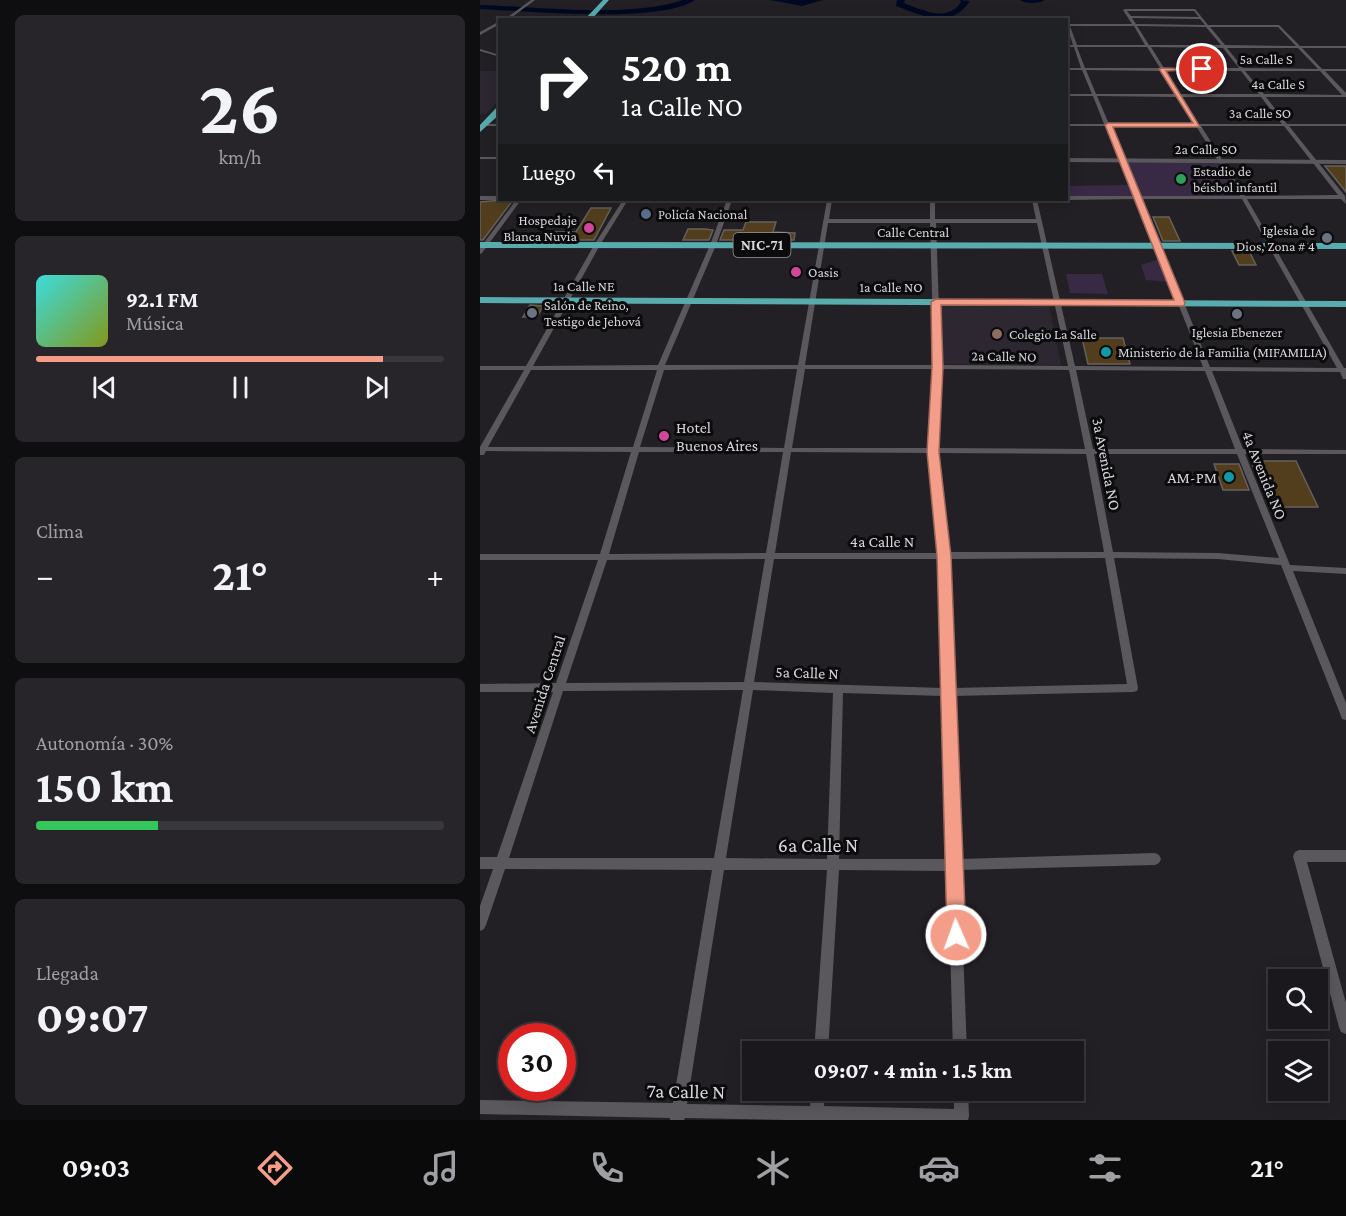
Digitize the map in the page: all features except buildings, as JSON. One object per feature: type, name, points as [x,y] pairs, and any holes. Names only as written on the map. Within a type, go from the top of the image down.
[{"type":"highway","points":[[589,18],[606,0]]},
{"type":"highway","points":[[482,128],[498,111]]},
{"type":"highway","name":"Calle Central","points":[[482,247],[597,245],[1346,246]]},
{"type":"highway","name":"1a Calle NE","points":[[480,300],[688,301]]},
{"type":"highway","name":"1a Calle NO","points":[[688,301],[1346,304]]},
{"type":"street","points":[[509,18],[533,0]]},
{"type":"street","points":[[1345,372],[1303,304],[1244,198],[1125,10],[1195,10],[1346,202]]},
{"type":"street","points":[[1131,17],[1201,18]]},
{"type":"street","points":[[480,34],[498,23]]},
{"type":"street","points":[[1068,25],[1279,26],[1346,96]]},
{"type":"street","name":"4a Avenida NO","points":[[1068,28],[1083,69],[1139,198],[1346,716]]},
{"type":"street","points":[[1068,46],[1346,47]]},
{"type":"street","points":[[1336,47],[1341,51]]},
{"type":"street","points":[[480,50],[498,55]]},
{"type":"street","name":"5a Calle S","points":[[1068,69],[1346,70]]},
{"type":"street","name":"4a Calle S","points":[[1068,95],[1346,96]]},
{"type":"street","points":[[482,128],[498,125]]},
{"type":"street","name":"3a Calle SO","points":[[1068,125],[1346,125]]},
{"type":"street","points":[[480,158],[498,159]]},
{"type":"street","name":"2a Calle SO","points":[[1068,160],[1346,162]]},
{"type":"street","points":[[1068,198],[1344,197]]},
{"type":"street","points":[[480,198],[498,198]]},
{"type":"street","points":[[482,247],[517,201]]},
{"type":"street","points":[[623,201],[481,451],[1346,452]]},
{"type":"street","points":[[688,301],[713,245],[729,201]]},
{"type":"street","points":[[678,1116],[830,201]]},
{"type":"street","points":[[932,201],[938,367],[933,452],[944,556],[960,1041]]},
{"type":"street","name":"3a Avenida NO","points":[[1035,201],[1090,452],[1133,688]]},
{"type":"street","points":[[826,221],[1040,221]]},
{"type":"street","name":"Avenida Central","points":[[480,925],[603,557],[633,451],[661,367],[688,301]]},
{"type":"street","name":"2a Calle NO","points":[[480,368],[938,367],[1345,372]]},
{"type":"street","name":"4a Calle N","points":[[480,557],[1218,556],[1346,571]]},
{"type":"street","name":"5a Calle N","points":[[480,688],[749,686],[948,692],[1133,688]]},
{"type":"street","points":[[822,1041],[833,865],[838,688]]},
{"type":"street","points":[[1346,856],[1299,856],[1346,1026]]},
{"type":"street","name":"6a Calle N","points":[[480,863],[954,865],[1155,859]]},
{"type":"street","points":[[816,1118],[817,1101]]},
{"type":"street","name":"7a Calle N","points":[[480,1107],[678,1116],[816,1118],[962,1116],[961,1101]]},
{"type":"shaded area","points":[[480,71],[498,71],[498,101],[486,114],[480,114]]},
{"type":"shaded area","name":"Estadio de béisbol infantil","points":[[1126,161],[1218,162],[1240,197],[1141,196]]},
{"type":"shaded area","points":[[1130,185],[1135,197],[1068,197],[1068,186]]},
{"type":"shaded area","points":[[1162,258],[1172,282],[1146,280],[1141,265]]},
{"type":"shaded area","points":[[1066,274],[1102,274],[1108,294],[1070,293]]},
{"type":"shaded area","name":"Colegio La Salle","points":[[939,304],[1049,305],[1061,365],[940,364]]},
{"type":"waterway","points":[[480,7],[625,12],[670,7],[691,0]]},
{"type":"waterway","points":[[774,0],[802,4],[819,0]]},
{"type":"waterway","points":[[901,0],[899,4],[935,16],[953,14],[960,9],[966,1],[964,0]]},
{"type":"waterway","points":[[1024,0],[1041,0]]},
{"type":"place","name":"Estadio de béisbol infantil","points":[[1181,179]]},
{"type":"place","name":"Policía Nacional","points":[[646,214]]},
{"type":"place","name":"Hospedaje Blanca Nuvia","points":[[589,228]]},
{"type":"place","name":"Iglesia de Dios, Zona # 4","points":[[1327,238]]},
{"type":"place","name":"Oasis","points":[[796,272]]},
{"type":"place","name":"Salón de Reino, Testigo de Jehová","points":[[532,313]]},
{"type":"place","name":"Iglesia Ebenezer","points":[[1237,314]]},
{"type":"place","name":"Colegio La Salle","points":[[997,334]]},
{"type":"place","name":"Ministerio de la Familia (MIFAMILIA)","points":[[1106,352]]},
{"type":"place","name":"Hotel Buenos Aires","points":[[664,436]]},
{"type":"place","name":"AM-PM","points":[[1229,477]]},
{"type":"route","points":[[956,935],[944,556],[933,452],[938,367],[936,302],[1180,303],[1108,125],[1197,125],[1162,69],[1202,69]]}]
